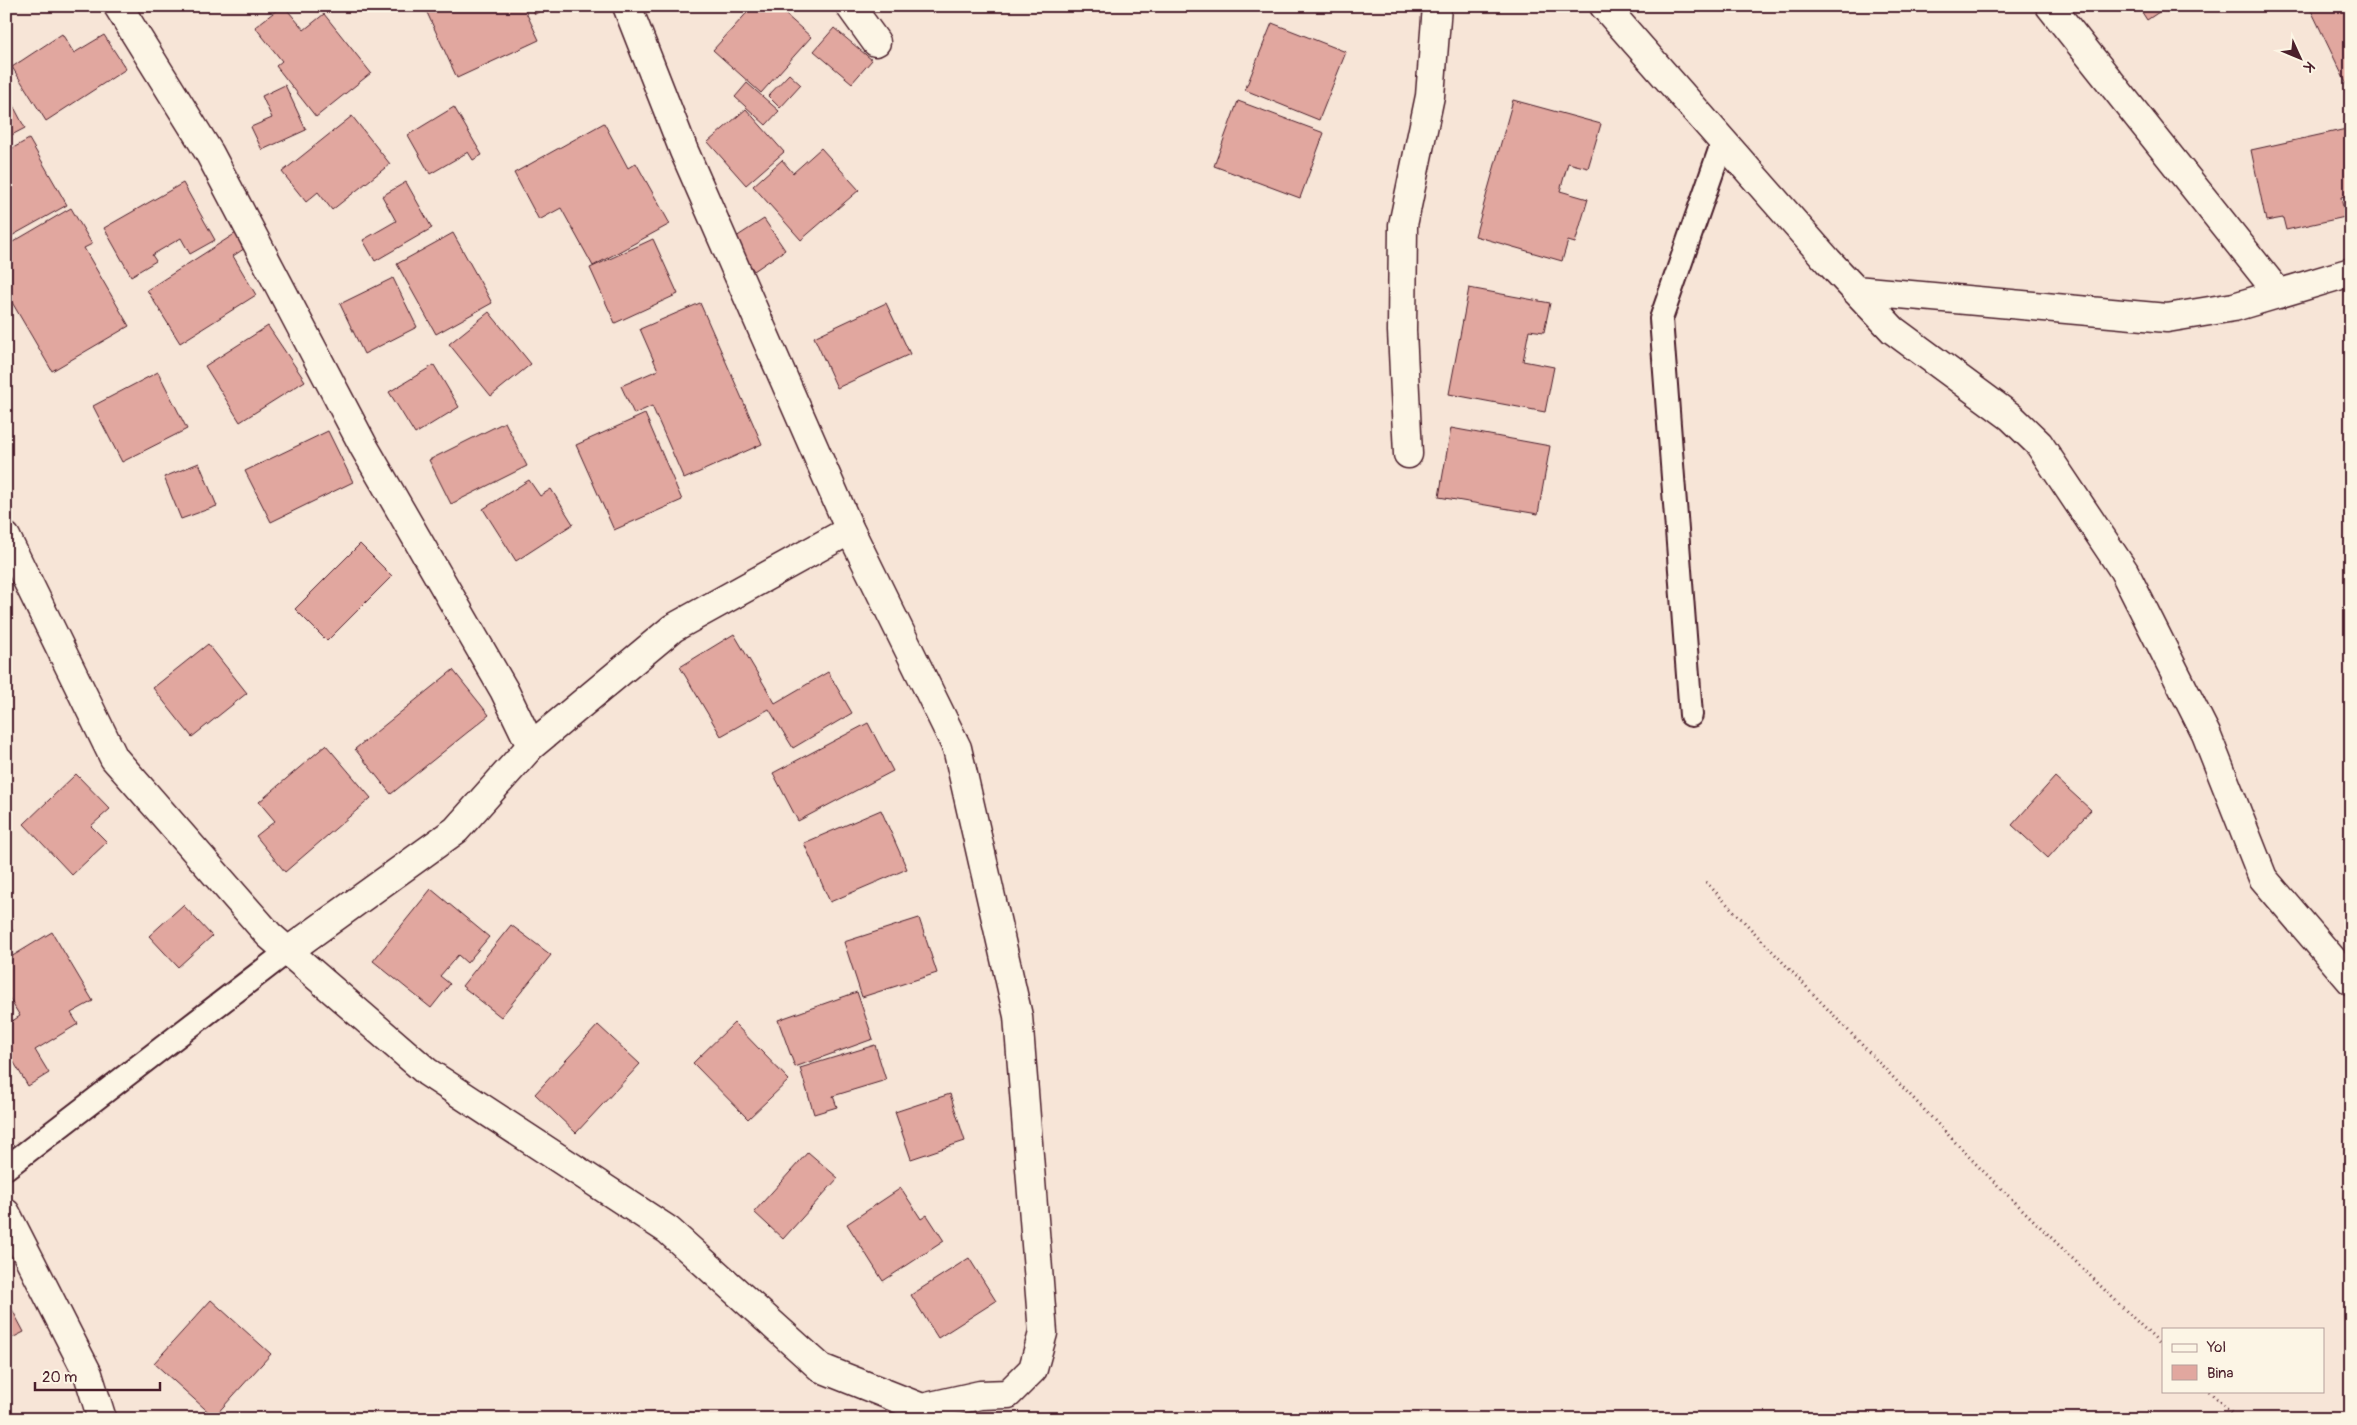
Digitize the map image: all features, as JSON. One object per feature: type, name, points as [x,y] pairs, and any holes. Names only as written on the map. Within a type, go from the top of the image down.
[{"type":"street","points":[[118,6],[210,154],[364,447],[504,690],[531,746]]},
{"type":"street","points":[[6,537],[114,758],[269,935],[427,1072],[668,1230],[821,1368],[925,1413],[980,1395],[1008,1394],[1033,1369],[1043,1333],[1018,1016],[957,748],[850,530],[684,151],[627,6]]},
{"type":"street","points":[[850,6],[876,42]]},
{"type":"street","points":[[1408,454],[1402,331],[1403,225],[1430,96],[1437,6]]},
{"type":"street","points":[[1604,6],[1855,290],[1893,330],[2011,417],[2039,444],[2124,571],[2206,734],[2263,878],[2351,981]]},
{"type":"street","points":[[2050,6],[2279,294]]},
{"type":"street","points":[[1855,290],[2167,318],[2234,307],[2351,272]]},
{"type":"street","points":[[288,952],[456,830],[531,746],[673,628],[850,530]]},
{"type":"street","points":[[6,1213],[88,1374],[102,1419]]},
{"type":"lane","points":[[1691,716],[1661,318],[1723,141]]},
{"type":"lane","points":[[6,1168],[288,952]]},
{"type":"path","points":[[1706,882],[1978,1166],[2162,1346]]},
{"type":"path","points":[[2210,1392],[2237,1419]]},
{"type":"building","points":[[282,6],[304,30],[324,14],[371,73],[316,117],[276,66],[282,61],[255,27]]},
{"type":"building","points":[[424,6],[523,6],[539,40],[457,78]]},
{"type":"building","points":[[531,6],[550,6],[535,14]]},
{"type":"building","points":[[753,6],[776,6],[811,37],[761,93],[713,50]]},
{"type":"building","points":[[2138,6],[2168,6],[2147,20]]},
{"type":"building","points":[[2309,6],[2351,6],[2351,83],[2347,85]]},
{"type":"building","points":[[1272,23],[1346,52],[1319,120],[1245,90]]},
{"type":"building","points":[[834,28],[872,60],[852,83],[814,51]]},
{"type":"building","points":[[62,34],[74,53],[104,35],[126,69],[46,121],[12,67]]},
{"type":"building","points":[[789,74],[801,85],[780,108],[768,96]]},
{"type":"building","points":[[747,83],[779,111],[766,125],[735,97]]},
{"type":"building","points":[[285,85],[306,130],[262,150],[251,127],[272,118],[262,96]]},
{"type":"building","points":[[6,92],[25,128],[6,138]]},
{"type":"building","points":[[1513,100],[1601,124],[1588,168],[1568,163],[1560,191],[1588,199],[1575,243],[1568,241],[1562,261],[1475,236]]},
{"type":"building","points":[[1238,101],[1324,133],[1300,198],[1214,166]]},
{"type":"building","points":[[454,107],[482,155],[473,160],[468,152],[430,174],[408,135]]},
{"type":"building","points":[[746,109],[784,152],[746,185],[708,142]]},
{"type":"building","points":[[352,116],[390,164],[332,210],[318,192],[306,202],[282,172]]},
{"type":"building","points":[[604,123],[628,168],[636,163],[670,224],[593,266],[561,208],[539,220],[514,173]]},
{"type":"building","points":[[2351,128],[2351,194],[2341,197],[2345,217],[2286,230],[2283,218],[2266,221],[2251,150]]},
{"type":"building","points":[[29,139],[67,205],[6,239],[6,152]]},
{"type":"building","points":[[821,148],[859,190],[801,240],[753,186],[782,160],[793,173]]},
{"type":"building","points":[[406,182],[432,228],[375,261],[363,240],[396,221],[382,196]]},
{"type":"building","points":[[183,183],[215,240],[190,254],[181,238],[152,255],[156,261],[131,276],[104,228]]},
{"type":"building","points":[[71,208],[92,244],[84,248],[129,326],[52,371],[6,292],[6,246]]},
{"type":"building","points":[[764,219],[785,250],[754,271],[733,239]]},
{"type":"building","points":[[244,228],[253,243],[233,256],[256,295],[180,343],[147,290]]},
{"type":"building","points":[[453,233],[492,303],[436,334],[397,264]]},
{"type":"building","points":[[653,239],[678,294],[615,323],[590,268]]},
{"type":"building","points":[[393,278],[417,327],[364,354],[340,304]]},
{"type":"building","points":[[1469,288],[1550,303],[1544,332],[1529,330],[1523,361],[1554,367],[1545,412],[1449,394]]},
{"type":"building","points":[[700,303],[762,444],[684,479],[652,406],[634,414],[621,386],[658,370],[640,329]]},
{"type":"building","points":[[886,303],[910,354],[837,388],[814,337]]},
{"type":"building","points":[[489,312],[531,364],[491,396],[449,344]]},
{"type":"building","points":[[268,326],[305,381],[240,422],[205,366]]},
{"type":"building","points":[[434,365],[459,407],[415,434],[389,392]]},
{"type":"building","points":[[158,372],[187,429],[122,462],[93,406]]},
{"type":"building","points":[[645,414],[682,500],[614,530],[576,445]]},
{"type":"building","points":[[505,422],[527,466],[451,504],[429,460]]},
{"type":"building","points":[[1451,428],[1550,446],[1538,514],[1439,497]]},
{"type":"building","points":[[328,431],[353,482],[271,522],[245,471]]},
{"type":"building","points":[[199,463],[217,506],[181,519],[164,477]]},
{"type":"building","points":[[529,480],[540,496],[551,489],[573,524],[516,561],[483,509]]},
{"type":"building","points":[[360,544],[392,576],[327,641],[295,609]]},
{"type":"building","points":[[734,634],[775,703],[828,672],[852,713],[793,748],[769,709],[721,736],[680,667]]},
{"type":"building","points":[[208,644],[247,693],[192,737],[153,688]]},
{"type":"building","points":[[453,670],[489,715],[391,794],[355,749]]},
{"type":"building","points":[[868,723],[893,771],[798,821],[773,773]]},
{"type":"building","points":[[326,745],[371,798],[285,872],[256,836],[275,821],[259,802]]},
{"type":"building","points":[[76,774],[110,809],[91,826],[107,842],[72,875],[24,824]]},
{"type":"building","points":[[2055,777],[2091,810],[2048,858],[2012,825]]},
{"type":"building","points":[[881,810],[907,869],[830,902],[804,843]]},
{"type":"building","points":[[431,889],[489,937],[467,963],[458,955],[440,976],[450,984],[431,1008],[373,961]]},
{"type":"building","points":[[183,905],[212,936],[178,967],[149,936]]},
{"type":"building","points":[[919,918],[937,973],[862,997],[844,942]]},
{"type":"building","points":[[6,923],[13,931],[6,936]]},
{"type":"building","points":[[511,925],[551,955],[501,1017],[462,986]]},
{"type":"building","points":[[52,932],[93,1001],[71,1013],[78,1024],[35,1050],[49,1073],[28,1086],[6,1049],[6,1025],[20,1016],[6,993],[6,960]]},
{"type":"building","points":[[857,992],[873,1039],[795,1067],[778,1020]]},
{"type":"building","points":[[734,1023],[789,1080],[748,1119],[693,1063]]},
{"type":"building","points":[[598,1025],[640,1064],[576,1133],[535,1094]]},
{"type":"building","points":[[875,1045],[886,1080],[833,1096],[837,1107],[814,1114],[800,1068]]},
{"type":"building","points":[[950,1094],[965,1141],[911,1159],[895,1112]]},
{"type":"building","points":[[808,1152],[838,1178],[783,1239],[754,1212]]},
{"type":"building","points":[[901,1188],[921,1219],[927,1215],[944,1241],[883,1281],[847,1224]]},
{"type":"building","points":[[969,1258],[996,1301],[938,1338],[911,1295]]},
{"type":"building","points":[[6,1298],[24,1332],[6,1341]]},
{"type":"building","points":[[211,1300],[271,1354],[214,1417],[154,1363]]}]
